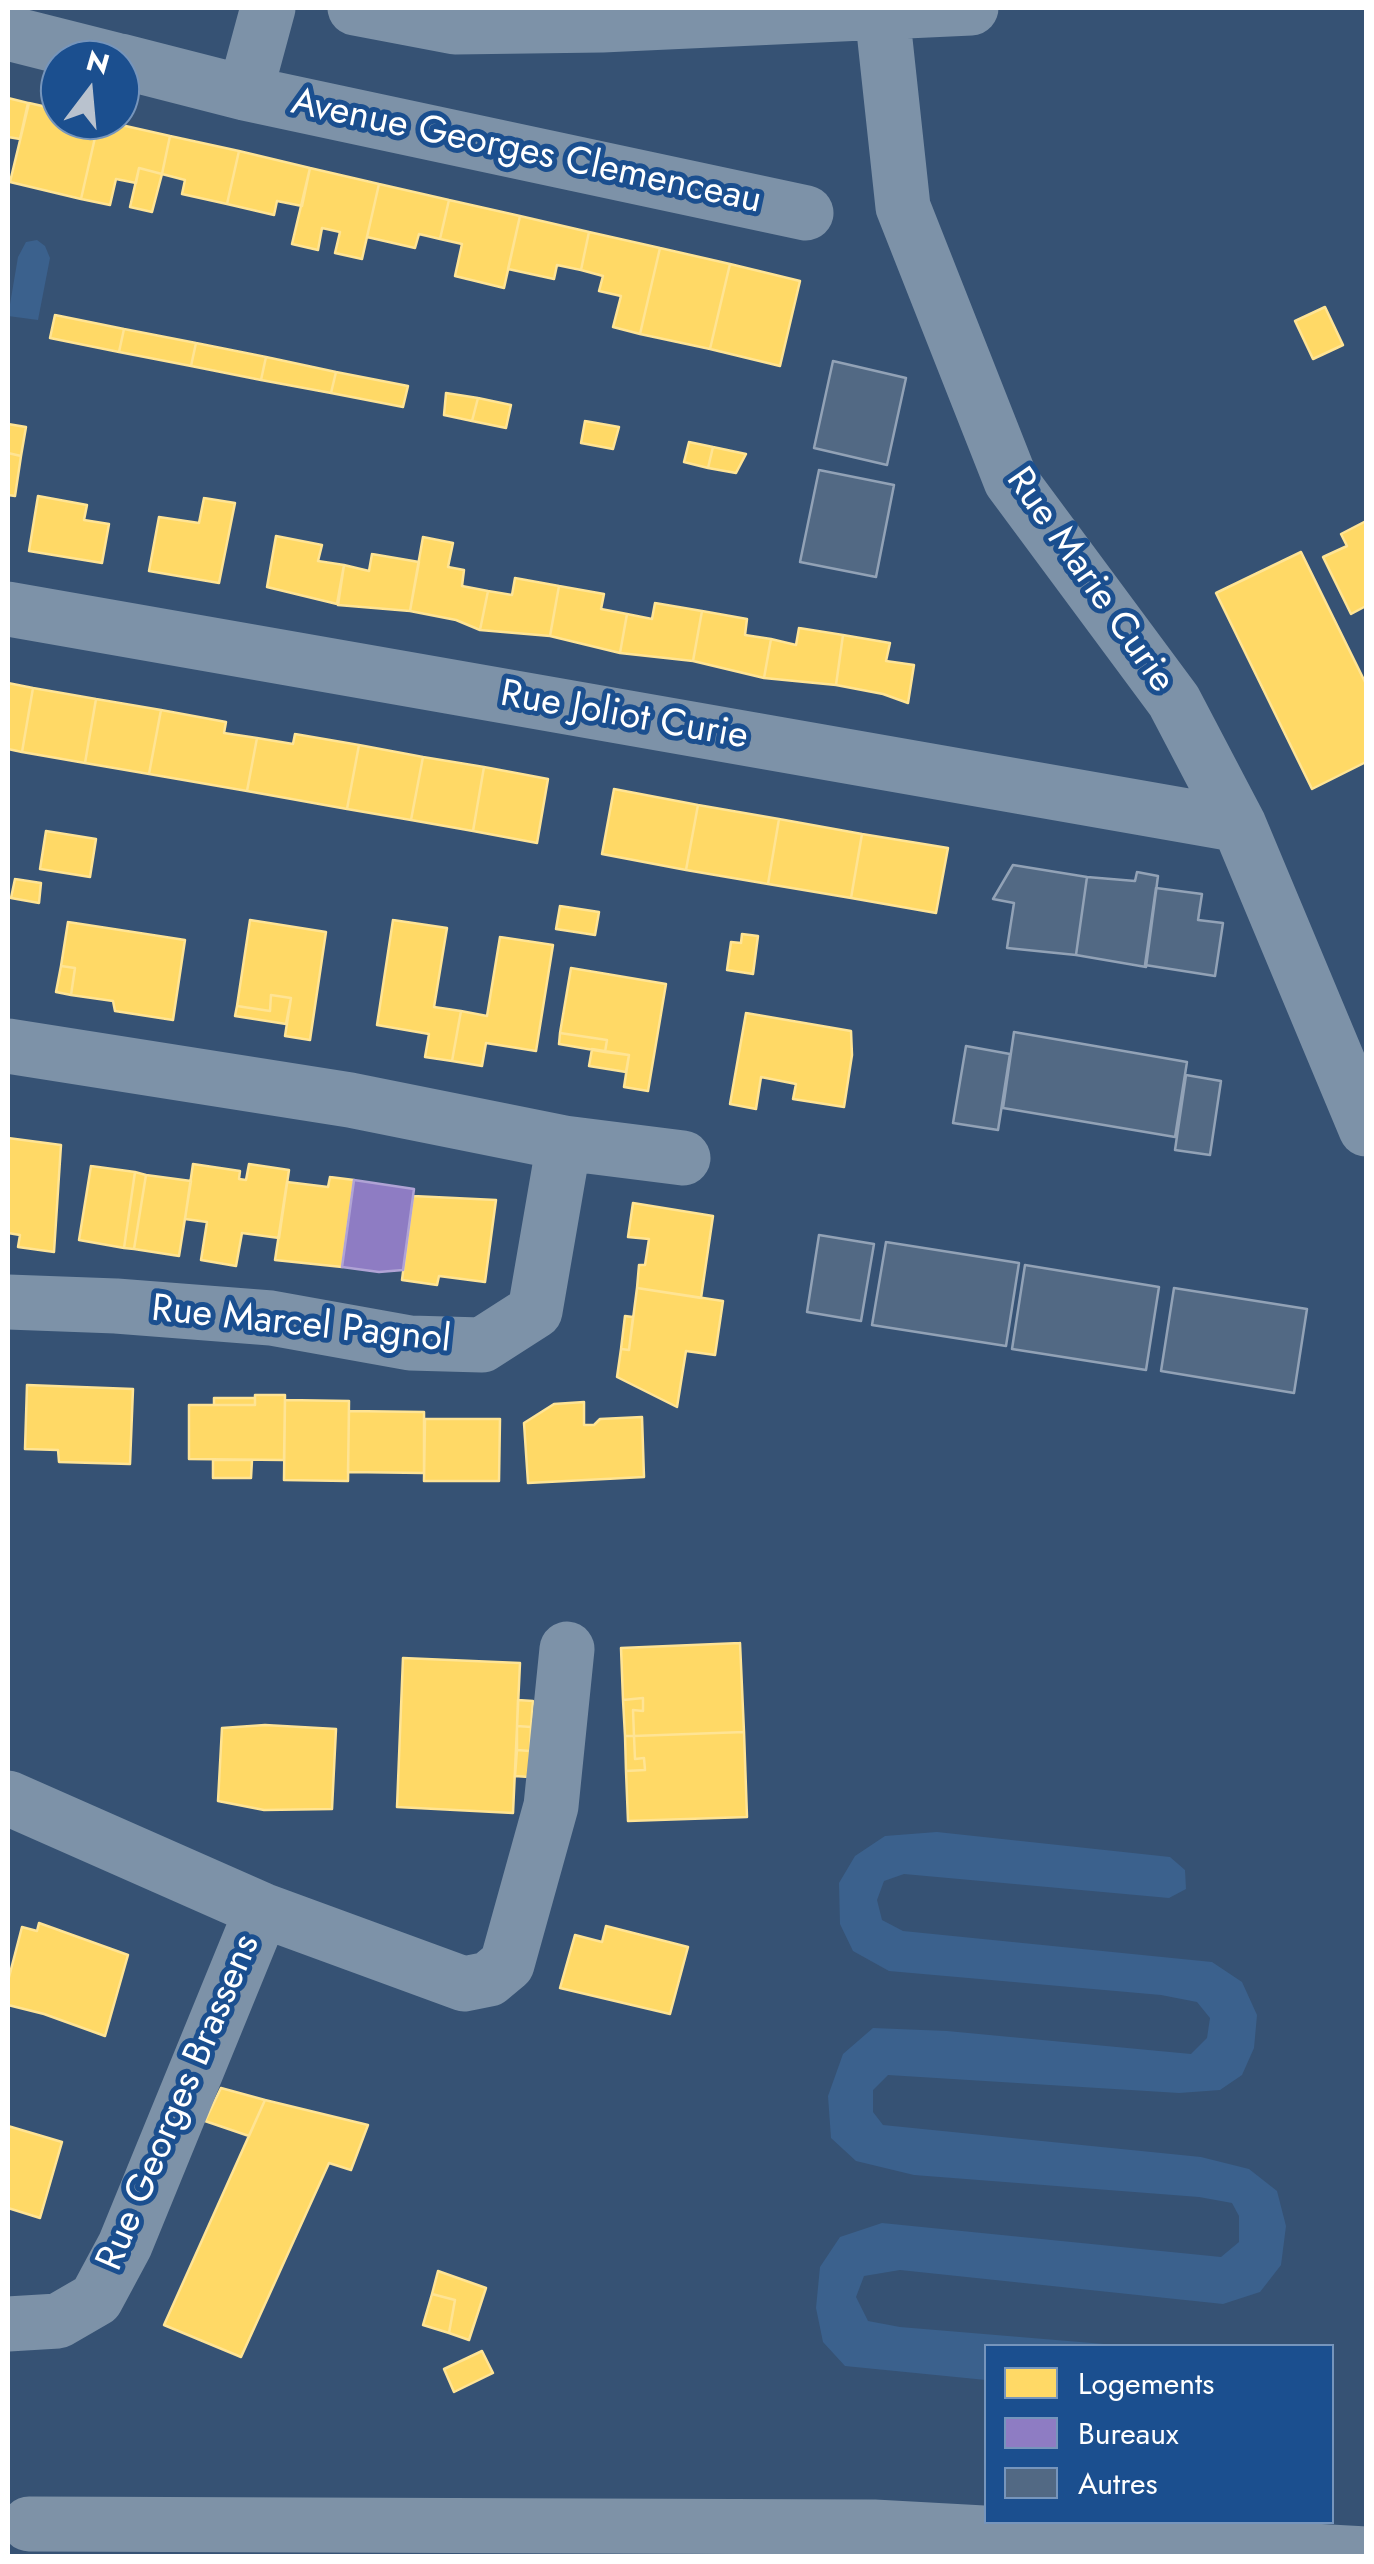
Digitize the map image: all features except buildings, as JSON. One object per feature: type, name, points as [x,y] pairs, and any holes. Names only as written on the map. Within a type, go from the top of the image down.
[{"type":"highway","points":[[18,2524],[874,2527],[1366,2554]]},
{"type":"highway","points":[[18,2524],[607,2556]]},
{"type":"street","name":"Avenue Georges Clemenceau","points":[[246,93],[268,8]]},
{"type":"street","points":[[355,8],[454,27],[971,8]]},
{"type":"street","name":"Rue Marie Curie","points":[[882,12],[904,207],[1011,481],[1174,701],[1239,826],[1366,1129]]},
{"type":"street","name":"Avenue Georges Clemenceau","points":[[8,33],[40,41]]},
{"type":"street","name":"Avenue Georges Clemenceau","points":[[140,67],[806,213]]},
{"type":"street","name":"Rue Joliot Curie","points":[[8,610],[1239,826]]},
{"type":"street","points":[[8,1046],[350,1100],[564,1143],[682,1158]]},
{"type":"street","name":"Rue Marcel Pagnol","points":[[8,1302],[271,1318],[410,1343],[482,1345],[534,1310],[564,1143]]},
{"type":"street","points":[[262,1910],[464,1984],[490,1980],[507,1964],[551,1806],[567,1650]]},
{"type":"street","name":"Rue Georges Brassens","points":[[8,1798],[262,1910],[125,2245],[96,2298],[58,2321],[8,2324]]},
{"type":"water","points":[[37,240],[50,258],[38,320],[8,316],[18,257],[26,242]]},
{"type":"water","points":[[937,1832],[1170,1857],[1185,1870],[1186,1889],[1169,1898],[904,1874],[884,1881],[877,1900],[882,1920],[903,1931],[1212,1962],[1242,1982],[1257,2015],[1254,2048],[1242,2075],[1220,2090],[1179,2093],[888,2075],[873,2090],[873,2112],[883,2125],[1201,2157],[1249,2169],[1277,2191],[1286,2226],[1281,2265],[1260,2292],[1223,2304],[900,2270],[864,2276],[856,2297],[868,2321],[1104,2344],[984,2344],[984,2380],[845,2366],[823,2342],[816,2308],[820,2267],[840,2237],[882,2223],[1221,2257],[1239,2242],[1239,2216],[1232,2203],[1199,2197],[914,2175],[856,2161],[831,2138],[828,2096],[843,2054],[873,2028],[947,2031],[1191,2054],[1207,2038],[1210,2018],[1197,2002],[1161,1995],[889,1971],[853,1951],[840,1924],[839,1883],[855,1856],[885,1836]]}]
